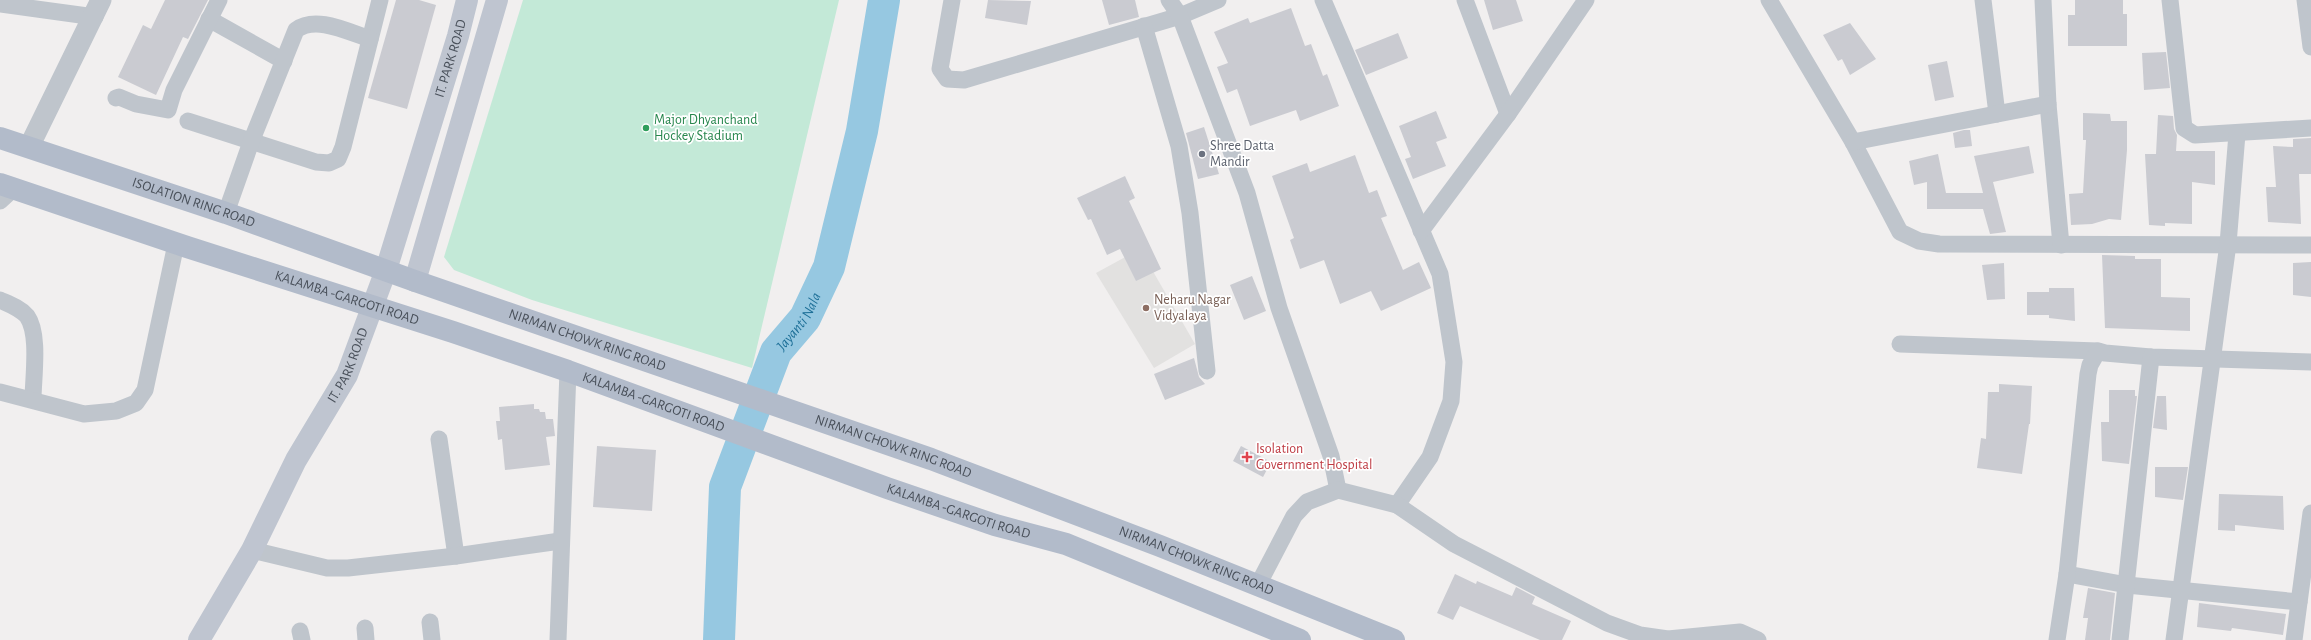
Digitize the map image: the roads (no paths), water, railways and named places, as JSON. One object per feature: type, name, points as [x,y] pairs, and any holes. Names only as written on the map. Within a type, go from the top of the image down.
[{"type":"main road","name":"IT. PARK ROAD","points":[[199,640],[252,550],[296,460],[347,375],[386,270],[468,0]]},
{"type":"main road","name":"IT. PARK ROAD","points":[[415,281],[497,0]]},
{"type":"main road","name":"ISOLATION RING ROAD","points":[[0,138],[226,213],[386,270]]},
{"type":"main road","name":"KALAMBA -GARGOTI ROAD","points":[[4,191],[372,305],[568,371],[762,443],[995,524],[1066,544],[1300,640]]},
{"type":"main road","name":"NIRMAN CHOWK RING ROAD","points":[[386,270],[931,459],[1258,585],[1394,640]]},
{"type":"street","points":[[116,98],[119,97],[136,104],[168,110],[174,90],[219,0]]},
{"type":"street","points":[[188,121],[316,162],[329,163],[338,159],[343,147],[380,0]]},
{"type":"street","points":[[952,0],[940,69],[947,79],[964,80],[1180,16],[1218,0]]},
{"type":"street","points":[[1169,0],[1180,16],[1247,193],[1280,308],[1331,456],[1338,490]]},
{"type":"street","points":[[1323,0],[1440,274],[1454,362],[1452,401],[1430,457],[1397,505]]},
{"type":"street","points":[[1466,0],[1508,114]]},
{"type":"street","points":[[1421,231],[1508,114],[1586,0]]},
{"type":"street","points":[[1769,0],[1853,142],[1900,232],[1919,241],[1939,244],[2311,245]]},
{"type":"street","points":[[1983,0],[1997,114]]},
{"type":"street","points":[[2043,0],[2048,104],[2061,245]]},
{"type":"street","points":[[2170,0],[2184,128],[2195,135],[2237,134],[2311,128]]},
{"type":"street","points":[[0,4],[98,8],[28,147]]},
{"type":"street","points":[[2307,4],[2311,47]]},
{"type":"street","points":[[209,19],[284,61]]},
{"type":"street","points":[[226,213],[251,142],[296,30],[305,23],[317,23],[370,39]]},
{"type":"street","points":[[1144,26],[1179,146],[1190,213],[1206,371]]},
{"type":"street","points":[[1853,142],[2048,104]]},
{"type":"street","points":[[2174,640],[2228,244],[2237,134]]},
{"type":"street","points":[[0,392],[84,414],[116,411],[136,403],[145,390],[176,244]]},
{"type":"street","points":[[0,300],[16,307],[26,315],[32,328],[33,400]]},
{"type":"street","points":[[1900,344],[2098,350],[2105,353],[2151,357],[2311,362]]},
{"type":"street","points":[[2057,640],[2067,574],[2088,374],[2090,365],[2098,350]]},
{"type":"street","points":[[2120,640],[2151,357]]},
{"type":"street","points":[[558,640],[560,541],[568,371]]},
{"type":"street","points":[[439,439],[456,556]]},
{"type":"street","points":[[1258,585],[1294,516],[1307,502],[1338,490],[1397,505],[1454,544],[1607,623],[1640,635],[1668,639],[1740,632],[1758,640]]},
{"type":"street","points":[[2294,640],[2311,513]]},
{"type":"street","points":[[252,550],[327,568],[348,568],[456,556],[560,541]]},
{"type":"street","points":[[2067,574],[2127,585],[2181,589],[2299,602]]},
{"type":"street","points":[[430,622],[432,640]]},
{"type":"waterway","name":"Jayanti Nala","points":[[719,640],[725,487],[776,352],[805,318],[829,267],[862,131],[884,0]]},
{"type":"place","name":"Major Dhyanchand Hockey Stadium","points":[[646,128]]},
{"type":"place","name":"Shree Datta Mandir","points":[[1202,154]]},
{"type":"place","name":"Neharu Nagar Vidyalaya","points":[[1146,308]]},
{"type":"place","name":"Isolation Government Hospital","points":[[1247,457]]}]
